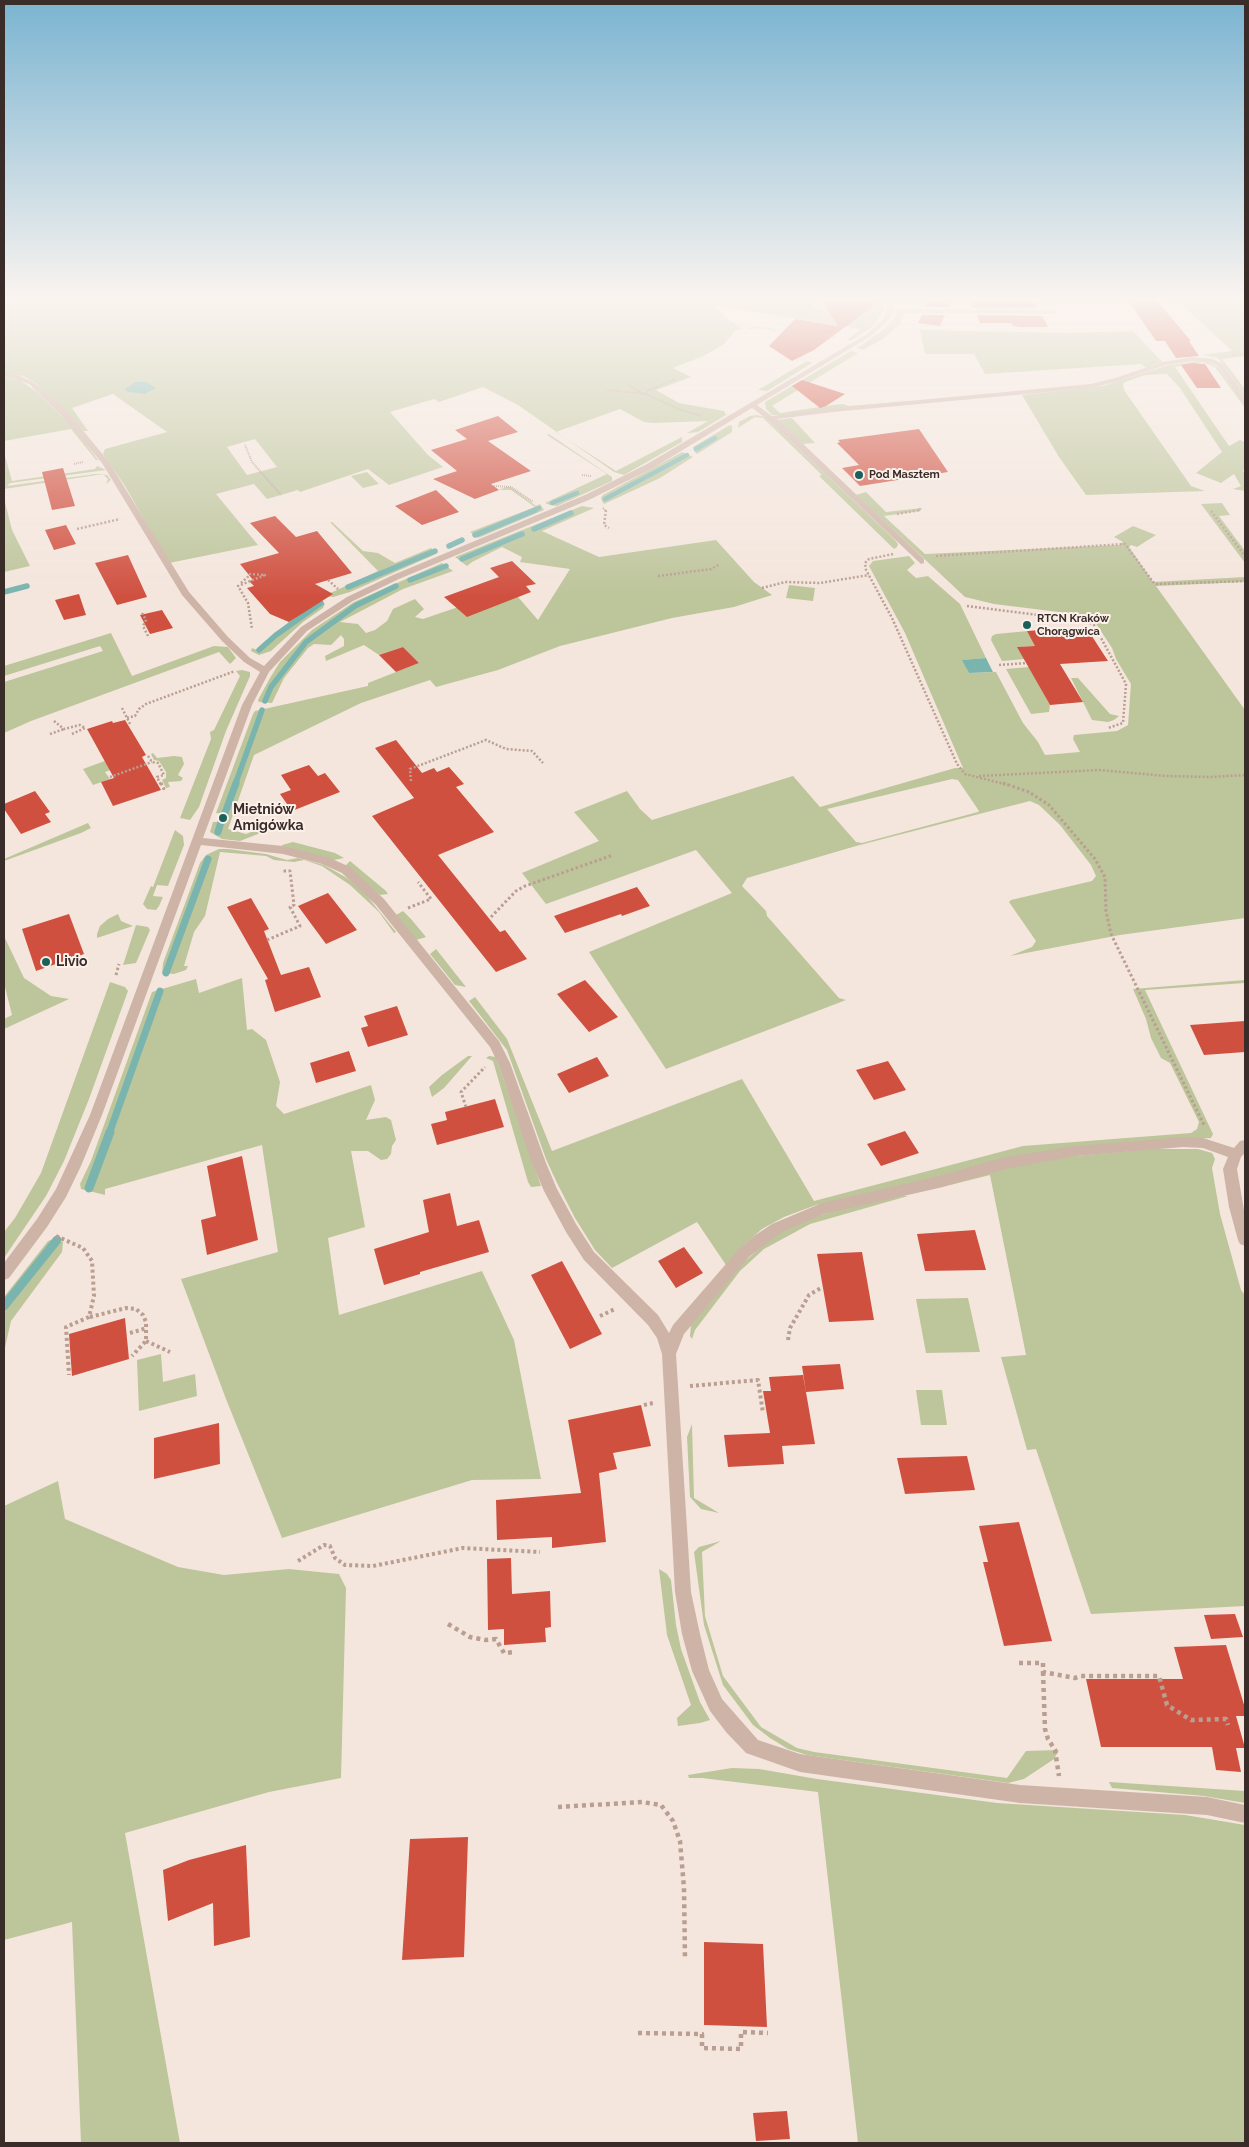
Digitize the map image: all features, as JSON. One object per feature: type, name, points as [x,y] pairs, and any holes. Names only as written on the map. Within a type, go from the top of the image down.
[{"type":"street","points":[[46,396],[64,413],[97,451],[185,593],[225,638],[248,660],[265,671]]},
{"type":"street","points":[[4,1274],[34,1235],[61,1193],[88,1133],[247,705],[265,671],[287,645],[304,629],[350,599],[396,577],[605,490],[650,466],[767,396]]},
{"type":"street","points":[[771,418],[833,410],[981,396]]},
{"type":"street","points":[[752,405],[771,418],[919,560]]},
{"type":"street","points":[[196,840],[283,850],[326,861],[351,874],[380,902],[495,1044],[504,1063],[539,1163],[551,1191],[571,1228],[589,1256],[652,1320],[663,1335],[669,1354],[683,1592],[690,1634],[701,1671],[716,1705],[732,1726],[752,1747],[800,1763],[1020,1794],[1207,1806],[1245,1814]]},
{"type":"street","points":[[669,1354],[678,1330],[744,1253],[777,1228],[822,1209],[943,1181],[1005,1163],[1076,1151],[1183,1142],[1240,1149],[1230,1169],[1245,1240]]},
{"type":"path","points":[[650,396],[721,423]]},
{"type":"path","points":[[245,445],[252,462],[281,495]]},
{"type":"path","points":[[494,486],[512,487],[538,506]]},
{"type":"path","points":[[498,490],[506,487]]},
{"type":"path","points":[[603,508],[606,510],[604,525],[609,528]]},
{"type":"path","points":[[1211,511],[1245,556]]},
{"type":"path","points":[[77,528],[138,515]]},
{"type":"path","points":[[919,560],[1125,544],[1153,582],[1157,584],[1245,580]]},
{"type":"path","points":[[911,551],[869,559],[865,566],[892,618],[957,764],[965,774],[1014,786],[1029,792],[1049,805],[1095,859],[1105,877],[1106,911],[1111,934],[1202,1123],[1209,1129]]},
{"type":"path","points":[[658,576],[711,569],[720,564]]},
{"type":"path","points":[[249,574],[265,575],[254,579],[239,585],[249,574]]},
{"type":"path","points":[[250,575],[254,579]]},
{"type":"path","points":[[762,588],[785,582],[820,583],[869,575]]},
{"type":"path","points":[[328,580],[338,589]]},
{"type":"path","points":[[239,585],[238,587],[248,604],[252,629]]},
{"type":"path","points":[[967,606],[1086,621],[1094,624],[1126,684],[1123,723],[1108,728]]},
{"type":"path","points":[[142,613],[146,620],[143,626],[149,638]]},
{"type":"path","points":[[999,665],[1027,663]]},
{"type":"path","points":[[127,718],[135,716],[138,709],[146,704],[235,671]]},
{"type":"path","points":[[122,708],[130,724]]},
{"type":"path","points":[[54,721],[64,729]]},
{"type":"path","points":[[50,734],[80,726],[84,728],[72,734]]},
{"type":"path","points":[[412,780],[410,769],[486,740],[506,749],[532,751],[543,763]]},
{"type":"path","points":[[148,756],[152,762]]},
{"type":"path","points":[[110,777],[152,762],[158,763],[164,775],[157,777],[165,791]]},
{"type":"path","points":[[973,776],[1099,770],[1166,776],[1211,777],[1245,775]]},
{"type":"path","points":[[491,917],[516,891],[525,886],[613,855]]},
{"type":"path","points":[[267,940],[300,926],[290,907],[294,905],[290,871],[282,872]]},
{"type":"path","points":[[403,910],[432,898],[418,882]]},
{"type":"path","points":[[116,975],[119,964]]},
{"type":"path","points":[[466,1107],[461,1092],[487,1064]]},
{"type":"path","points":[[34,1235],[55,1236],[87,1252],[92,1262],[94,1296],[89,1317]]},
{"type":"path","points":[[788,1340],[790,1328],[809,1295],[821,1288]]},
{"type":"path","points":[[600,1316],[622,1306]]},
{"type":"path","points":[[68,1375],[66,1327],[89,1317],[132,1308],[143,1315],[147,1328],[146,1342],[132,1356]]},
{"type":"path","points":[[130,1333],[147,1328]]},
{"type":"path","points":[[146,1342],[170,1352]]},
{"type":"path","points":[[686,1386],[758,1380],[763,1413]]},
{"type":"path","points":[[298,1561],[324,1545],[330,1546],[335,1558],[345,1565],[372,1566],[463,1548],[540,1552]]},
{"type":"path","points":[[448,1624],[470,1637],[486,1640],[496,1639],[504,1653],[515,1652]]},
{"type":"path","points":[[1019,1663],[1043,1662],[1045,1729],[1048,1739],[1055,1750]]},
{"type":"path","points":[[1043,1672],[1075,1678],[1081,1676],[1159,1676],[1167,1705],[1191,1720],[1226,1719],[1228,1725]]},
{"type":"path","points":[[558,1807],[642,1802],[661,1805],[673,1821],[680,1841],[684,1888],[685,1960]]},
{"type":"path","points":[[638,2033],[702,2034],[702,2048],[741,2049],[740,2032],[768,2033]]},
{"type":"green space","points":[[4,396],[41,396],[74,428],[98,460],[96,460],[71,429],[4,441]]},
{"type":"green space","points":[[48,396],[107,396],[72,408],[88,431],[84,431]]},
{"type":"green space","points":[[116,396],[456,396],[439,402],[434,399],[390,412],[428,455],[443,467],[389,485],[368,469],[300,492],[298,490],[267,499],[254,484],[216,494],[258,545],[169,563],[125,486],[103,454],[105,449],[167,432]],"holes":[[[255,439],[277,467],[247,475],[227,447]]]},
{"type":"green space","points":[[501,396],[667,396],[679,403],[724,411],[726,415],[698,432],[687,433],[708,421],[644,422],[620,409],[556,432],[518,405]]},
{"type":"green space","points":[[775,396],[788,396],[772,406],[780,413],[843,404],[849,406],[911,401],[783,415],[772,415],[766,409],[765,402]]},
{"type":"green space","points":[[1023,396],[1128,396],[1191,486],[1205,491],[1086,495],[1059,457]]},
{"type":"green space","points":[[1185,396],[1195,396],[1229,446],[1240,440],[1245,442],[1245,468],[1243,471],[1245,474],[1245,491],[1233,489],[1241,486],[1234,474],[1221,483],[1196,473],[1222,452]]},
{"type":"green space","points":[[1236,396],[1239,396],[1245,404],[1245,408]]},
{"type":"green space","points":[[750,416],[765,417],[894,539],[898,544],[897,547],[894,549],[763,418],[755,417],[738,428],[739,422]]},
{"type":"green space","points":[[792,418],[815,443],[803,444],[777,420]]},
{"type":"green space","points":[[730,425],[732,426],[732,432],[697,454],[694,451],[693,447]]},
{"type":"green space","points":[[549,434],[612,477],[612,481],[557,506],[545,503],[607,474],[547,435]]},
{"type":"green space","points":[[682,437],[682,442],[624,475],[614,472],[566,438],[616,471]]},
{"type":"green space","points":[[4,452],[12,481],[95,469],[97,466],[106,470],[10,483],[7,486],[95,474],[107,475],[111,480],[106,484],[108,479],[104,475],[97,475],[4,489]]},
{"type":"green space","points":[[682,452],[693,457],[660,478],[604,504],[602,501],[603,495]]},
{"type":"green space","points":[[367,472],[379,484],[363,488],[351,476]]},
{"type":"green space","points":[[511,487],[536,506],[540,504],[544,510],[478,538],[470,532],[535,507],[511,490],[499,490]]},
{"type":"green space","points":[[866,492],[886,512],[922,508],[920,511],[884,516],[925,554],[1119,545],[1123,542],[1114,537],[1133,526],[1156,535],[1137,547],[1131,545],[1129,547],[1153,582],[1245,577],[1245,582],[1156,586],[1245,710],[1245,918],[1120,935],[1010,956],[1032,947],[1036,941],[1009,902],[1011,900],[1092,881],[1096,876],[1091,865],[1060,825],[1039,805],[1030,801],[856,846],[747,878],[742,886],[766,911],[767,916],[839,998],[846,1000],[666,1069],[589,952],[732,893],[696,850],[546,904],[522,873],[599,841],[574,812],[627,791],[640,809],[652,820],[793,776],[820,807],[955,768],[963,768],[905,633],[869,566],[873,561],[909,556],[915,563],[907,570],[916,578],[928,576],[960,604],[986,658],[963,660],[969,673],[996,672],[1023,723],[1038,742],[1045,755],[1080,752],[1073,739],[1074,735],[1117,731],[1128,725],[1131,684],[1116,659],[1112,648],[1093,619],[1075,614],[994,604],[965,597],[856,495]],"holes":[[[952,779],[958,780],[978,812],[862,843],[856,842],[827,809]]]},
{"type":"green space","points":[[4,498],[12,530],[30,566],[4,572]]},
{"type":"green space","points":[[1222,503],[1230,515],[1219,516],[1245,551],[1245,563],[1201,504]]},
{"type":"green space","points":[[582,506],[594,508],[542,531],[599,557],[716,540],[754,582],[772,595],[734,607],[672,618],[560,646],[498,670],[436,687],[430,680],[361,703],[254,755],[228,829],[246,834],[269,825],[271,827],[240,841],[222,839],[210,832],[213,822],[225,822],[228,814],[216,813],[255,711],[368,686],[368,683],[419,663],[403,647],[379,655],[364,645],[326,661],[325,656],[344,646],[344,639],[341,635],[331,645],[314,644],[308,648],[284,678],[272,703],[259,702],[258,700],[280,662],[312,630],[354,602],[442,563],[453,571],[403,589],[340,622],[358,624],[366,633],[375,630],[387,621],[393,609],[415,599],[424,609],[415,617],[423,619],[511,589],[538,620],[570,569],[520,562],[522,557],[502,547],[467,566],[455,557]]},
{"type":"green space","points":[[330,522],[363,551],[378,553],[395,563],[431,548],[437,552],[350,592],[333,597],[324,596],[378,571]]},
{"type":"green space","points":[[789,585],[815,588],[813,601],[786,598]]},
{"type":"green space","points":[[317,599],[325,604],[323,608],[303,622],[271,651],[259,655],[251,651],[252,648],[257,650],[289,622],[316,605]]},
{"type":"green space","points":[[1028,631],[1037,646],[1018,647],[1025,659],[1002,661],[991,640],[992,636]]},
{"type":"green space","points":[[111,633],[132,676],[214,646],[228,647],[236,658],[230,664],[219,652],[31,721],[4,733],[4,682],[103,651],[100,646],[4,676],[4,666]]},
{"type":"green space","points":[[1029,667],[1050,705],[1049,712],[1031,714],[1006,669]]},
{"type":"green space","points":[[236,671],[250,672],[250,676],[226,731],[199,807],[190,820],[180,818],[211,739],[210,732],[214,730],[240,676]]},
{"type":"green space","points":[[1071,678],[1078,678],[1110,714],[1119,716],[1108,722],[1092,720]]},
{"type":"green space","points":[[132,751],[138,760],[105,772],[110,779],[93,785],[83,769]]},
{"type":"green space","points":[[153,753],[157,758],[182,757],[184,764],[178,775],[183,778],[181,781],[168,782],[170,787],[166,788],[162,780],[166,778],[166,772],[159,761],[154,760],[151,754]]},
{"type":"green space","points":[[88,823],[91,828],[81,833],[4,861],[4,859]]},
{"type":"green space","points":[[175,830],[183,836],[184,845],[168,886],[157,885],[153,896],[163,897],[159,906],[156,910],[147,909],[143,904],[151,886],[153,887]]},
{"type":"green space","points":[[293,842],[335,853],[344,858],[334,860],[283,847],[282,845]]},
{"type":"green space","points":[[219,849],[266,854],[287,860],[298,858],[324,865],[347,878],[363,891],[396,932],[394,933],[379,912],[350,885],[322,866],[304,860],[294,862],[274,860],[266,856],[220,852],[205,916],[194,932],[184,966],[188,966],[186,970],[174,974],[162,973],[163,963],[200,863],[206,855]]},
{"type":"green space","points":[[350,861],[388,894],[380,895],[345,866]]},
{"type":"green space","points":[[403,911],[426,937],[416,940],[396,915]]},
{"type":"green space","points":[[118,914],[121,921],[133,926],[97,938],[100,926]]},
{"type":"green space","points":[[136,925],[148,927],[150,930],[136,963],[123,965]]},
{"type":"green space","points":[[4,936],[24,978],[51,996],[69,999],[4,1029],[4,1019],[12,1015],[4,983]]},
{"type":"green space","points":[[436,949],[466,987],[455,985],[430,954]]},
{"type":"green space","points":[[242,978],[247,1030],[252,1029],[266,1040],[280,1082],[276,1106],[284,1114],[371,1085],[375,1100],[366,1120],[386,1117],[391,1120],[396,1140],[387,1159],[381,1160],[368,1151],[351,1151],[365,1227],[328,1238],[339,1315],[482,1271],[514,1340],[541,1479],[472,1480],[282,1538],[226,1399],[181,1279],[278,1252],[262,1145],[105,1189],[105,1195],[81,1189],[80,1184],[91,1161],[152,992],[196,979],[199,993]]},
{"type":"green space","points":[[1245,980],[1245,983],[1145,990],[1213,1134],[1211,1138],[1097,1145],[816,1205],[784,1217],[762,1229],[726,1265],[697,1222],[612,1268],[595,1250],[575,1218],[557,1183],[546,1159],[507,1050],[469,1001],[475,997],[507,1039],[552,1151],[742,1079],[814,1201],[1023,1146],[1191,1133],[1197,1129],[1199,1122],[1170,1063],[1161,1058],[1151,1038],[1146,1019],[1133,989]]},
{"type":"green space","points":[[110,982],[125,987],[128,991],[89,1099],[64,1161],[46,1196],[4,1258],[4,1232],[15,1218],[41,1173]]},
{"type":"green space","points":[[468,1056],[472,1056],[444,1088],[432,1097],[429,1087]]},
{"type":"green space","points":[[489,1056],[496,1057],[541,1186],[531,1187],[528,1182],[493,1061],[486,1058]]},
{"type":"green space","points":[[1153,1149],[1198,1149],[1212,1153],[1215,1159],[1212,1168],[1220,1214],[1241,1290],[1245,1295],[1245,1606],[1091,1614],[1036,1449],[1027,1450],[1001,1357],[1026,1355],[990,1175],[950,1185],[957,1181],[1041,1159]]},
{"type":"green space","points":[[908,1196],[810,1224],[764,1249],[740,1271],[695,1330],[692,1339],[690,1336],[691,1325],[742,1264],[777,1233],[818,1216],[847,1207]]},
{"type":"green space","points":[[54,1239],[63,1242],[62,1252],[11,1321],[4,1352],[4,1297],[48,1241]]},
{"type":"green space","points":[[968,1298],[980,1352],[926,1353],[916,1299]]},
{"type":"green space","points":[[161,1354],[163,1382],[195,1374],[197,1396],[139,1411],[137,1360]]},
{"type":"green space","points":[[916,1390],[942,1390],[947,1425],[921,1425]]},
{"type":"green space","points":[[692,1424],[694,1498],[719,1513],[701,1509],[690,1497],[687,1437]]},
{"type":"green space","points":[[58,1481],[65,1519],[178,1567],[224,1575],[289,1569],[339,1574],[346,1588],[341,1778],[269,1792],[125,1833],[180,2143],[81,2143],[72,1922],[4,1940],[4,1506]]},
{"type":"green space","points":[[721,1541],[702,1552],[705,1616],[723,1676],[761,1727],[797,1748],[814,1752],[1007,1778],[1026,1751],[1059,1750],[1054,1759],[1024,1779],[1008,1783],[807,1755],[788,1749],[770,1738],[753,1725],[723,1685],[704,1625],[694,1552],[699,1547]]},
{"type":"green space","points":[[659,1569],[667,1574],[671,1580],[676,1625],[681,1649],[700,1702],[710,1720],[678,1726],[677,1718],[691,1705],[667,1635]]},
{"type":"green space","points":[[732,1768],[759,1769],[817,1779],[997,1803],[1185,1815],[1245,1825],[1245,2143],[858,2143],[818,1792],[689,1778],[688,1775]]},
{"type":"green space","points":[[1109,1782],[1245,1791],[1245,1803],[1204,1796],[1112,1788]]},
{"type":"water","points":[[986,658],[993,672],[969,673],[962,660]]},
{"type":"building","points":[[805,396],[842,396],[826,406],[820,408]]},
{"type":"building","points":[[498,416],[518,432],[488,441],[531,471],[491,484],[499,490],[475,499],[433,479],[457,471],[431,450],[467,439],[455,430]]},
{"type":"building","points":[[919,429],[948,472],[860,486],[842,468],[859,465],[837,443],[840,442],[838,440]]},
{"type":"building","points":[[63,468],[75,506],[52,510],[42,472]]},
{"type":"building","points":[[436,490],[459,512],[422,525],[395,506]]},
{"type":"building","points":[[275,516],[296,537],[317,531],[352,573],[315,584],[333,594],[289,622],[270,614],[247,588],[254,586],[249,581],[253,580],[240,564],[279,553],[250,523]]},
{"type":"building","points":[[66,525],[76,544],[54,550],[45,530]]},
{"type":"building","points":[[128,555],[147,597],[117,605],[95,563]]},
{"type":"building","points":[[512,561],[536,584],[526,586],[531,592],[467,617],[444,597],[499,577],[490,568]]},
{"type":"building","points":[[79,594],[86,615],[64,620],[55,600]]},
{"type":"building","points":[[162,610],[173,628],[150,634],[140,615]]},
{"type":"building","points":[[1086,627],[1108,661],[1060,664],[1083,702],[1050,705],[1017,647],[1035,646],[1027,631]]},
{"type":"building","points":[[403,647],[419,663],[396,672],[379,655]]},
{"type":"building","points":[[125,720],[146,755],[142,757],[161,790],[113,806],[101,782],[114,778],[87,729],[112,721],[113,723]]},
{"type":"building","points":[[396,740],[422,773],[434,768],[437,772],[449,767],[464,784],[456,787],[494,832],[438,855],[500,932],[505,930],[527,959],[496,972],[372,816],[414,798],[375,748]]},
{"type":"building","points":[[309,765],[318,776],[325,773],[340,792],[292,811],[280,794],[291,790],[281,775]]},
{"type":"building","points":[[35,791],[50,812],[45,814],[51,822],[21,834],[4,809],[4,804]]},
{"type":"building","points":[[637,887],[650,906],[565,933],[554,916]]},
{"type":"building","points":[[328,893],[357,930],[326,944],[298,906]]},
{"type":"building","points":[[251,898],[269,929],[264,931],[281,975],[309,967],[321,997],[275,1012],[265,980],[268,979],[227,907]]},
{"type":"building","points":[[69,914],[84,954],[36,971],[22,929]]},
{"type":"building","points":[[585,980],[618,1017],[589,1032],[557,994]]},
{"type":"building","points":[[397,1006],[408,1035],[368,1047],[361,1028],[368,1026],[364,1016]]},
{"type":"building","points":[[1245,1021],[1245,1052],[1204,1055],[1190,1025]]},
{"type":"building","points":[[349,1051],[356,1071],[316,1083],[310,1063]]},
{"type":"building","points":[[597,1057],[609,1076],[569,1093],[557,1074]]},
{"type":"building","points":[[888,1061],[906,1090],[874,1100],[856,1070]]},
{"type":"building","points":[[495,1099],[504,1127],[437,1145],[431,1124],[447,1120],[445,1112]]},
{"type":"building","points":[[905,1131],[919,1153],[881,1166],[867,1144]]},
{"type":"building","points":[[242,1156],[258,1240],[207,1255],[201,1220],[216,1216],[207,1166]]},
{"type":"building","points":[[450,1193],[457,1226],[479,1220],[489,1252],[420,1272],[420,1274],[384,1285],[374,1249],[429,1232],[423,1200]]},
{"type":"building","points":[[975,1230],[986,1270],[925,1271],[917,1234]]},
{"type":"building","points":[[684,1247],[703,1273],[676,1288],[658,1261]]},
{"type":"building","points":[[862,1252],[874,1320],[829,1322],[817,1254]]},
{"type":"building","points":[[562,1261],[602,1334],[570,1349],[531,1275]]},
{"type":"building","points":[[125,1318],[129,1359],[72,1376],[69,1334]]},
{"type":"building","points":[[840,1364],[844,1389],[806,1392],[802,1366]]},
{"type":"building","points":[[803,1375],[815,1444],[782,1446],[784,1464],[728,1467],[724,1435],[770,1433],[763,1391],[771,1391],[769,1377]]},
{"type":"building","points":[[641,1405],[651,1446],[613,1453],[617,1469],[599,1473],[606,1542],[552,1548],[552,1537],[497,1540],[496,1500],[581,1493],[568,1420]]},
{"type":"building","points":[[219,1423],[220,1464],[154,1479],[154,1438]]},
{"type":"building","points":[[967,1456],[975,1490],[905,1494],[897,1458]]},
{"type":"building","points":[[1019,1522],[1052,1641],[1004,1646],[983,1562],[988,1562],[979,1526]]},
{"type":"building","points":[[511,1558],[512,1594],[550,1591],[551,1627],[545,1628],[546,1642],[504,1645],[504,1629],[488,1630],[487,1559]]},
{"type":"building","points":[[1235,1614],[1243,1637],[1211,1639],[1204,1615]]},
{"type":"building","points":[[1226,1645],[1245,1708],[1245,1716],[1236,1716],[1245,1748],[1236,1748],[1241,1772],[1216,1770],[1212,1747],[1101,1747],[1086,1679],[1183,1679],[1174,1647]]},
{"type":"building","points":[[468,1837],[464,1957],[402,1960],[410,1839]]},
{"type":"building","points":[[246,1845],[250,1937],[214,1946],[213,1903],[168,1921],[163,1870],[189,1860]]},
{"type":"building","points":[[704,1942],[763,1944],[767,2027],[704,2025]]},
{"type":"building","points":[[787,2111],[790,2139],[756,2141],[753,2113]]},
{"type":"waterway","points":[[696,449],[715,438]]},
{"type":"waterway","points":[[605,499],[687,455]]},
{"type":"waterway","points":[[552,503],[577,493]]},
{"type":"waterway","points":[[532,511],[539,508]]},
{"type":"waterway","points":[[475,535],[535,510]]},
{"type":"waterway","points":[[534,529],[571,513]]},
{"type":"waterway","points":[[462,559],[522,534]]},
{"type":"waterway","points":[[449,546],[462,540]]},
{"type":"waterway","points":[[348,587],[435,551]]},
{"type":"waterway","points":[[410,580],[446,566]]},
{"type":"waterway","points":[[4,592],[27,586]]},
{"type":"waterway","points":[[265,701],[271,687],[306,642],[355,606],[396,586]]},
{"type":"waterway","points":[[259,650],[276,635],[321,603]]},
{"type":"waterway","points":[[235,785],[262,710]]},
{"type":"waterway","points":[[225,813],[236,783]]},
{"type":"waterway","points":[[218,832],[221,822]]},
{"type":"waterway","points":[[166,973],[208,859]]},
{"type":"waterway","points":[[109,1134],[160,991]]},
{"type":"waterway","points":[[89,1188],[110,1132]]},
{"type":"waterway","points":[[4,1306],[57,1240]]},
{"type":"place","name":"Pod Masztem","points":[[859,475]]},
{"type":"place","name":"RTCN Kraków Chorągwica","points":[[1027,625]]},
{"type":"place","name":"Mietniów Amigówka","points":[[223,818]]},
{"type":"place","name":"Livio","points":[[46,962]]}]
